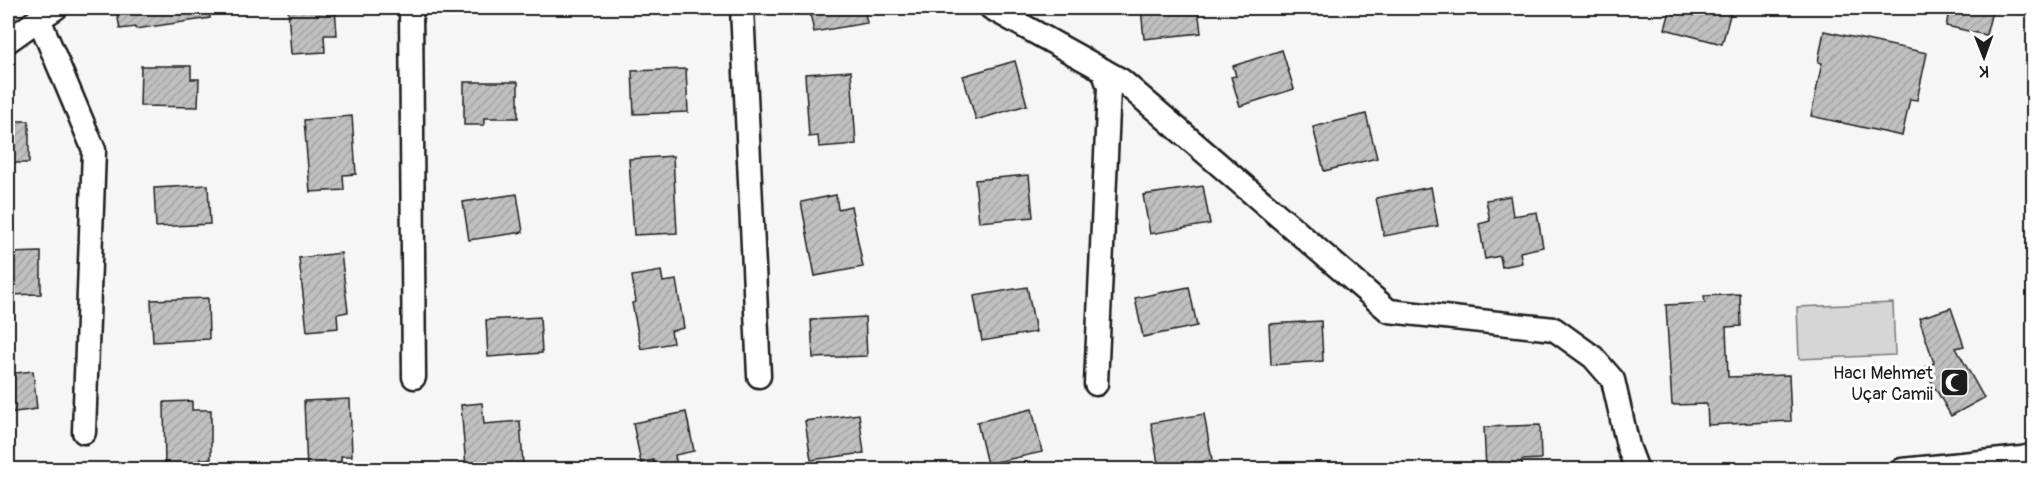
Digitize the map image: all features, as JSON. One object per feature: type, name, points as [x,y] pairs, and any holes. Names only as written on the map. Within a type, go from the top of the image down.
[{"type":"street","points":[[411,8],[414,377]]},
{"type":"street","points":[[742,8],[759,376]]},
{"type":"street","points":[[992,8],[1121,80],[1389,311],[1554,329],[1593,357],[1613,380],[1628,446],[1637,470]]},
{"type":"street","points":[[8,41],[48,14],[94,150],[84,432]]},
{"type":"street","points":[[1096,384],[1109,87],[1103,70]]},
{"type":"street","points":[[1902,470],[2034,455]]},
{"type":"shaded area","points":[[1893,303],[1895,355],[1799,359],[1797,307]]},
{"type":"building","points":[[116,8],[209,8],[210,18],[136,29],[136,27],[120,29]]},
{"type":"building","points":[[288,8],[335,8],[337,35],[324,35],[325,52],[291,54]]},
{"type":"building","points":[[809,8],[864,8],[867,23],[814,32]]},
{"type":"building","points":[[1141,8],[1198,8],[1201,33],[1144,39]]},
{"type":"building","points":[[1671,8],[1732,8],[1722,44],[1665,29]]},
{"type":"building","points":[[1950,8],[1976,8],[1992,11],[1986,35],[1946,26]]},
{"type":"building","points":[[1824,31],[1927,53],[1917,100],[1910,99],[1902,136],[1811,116],[1822,63],[1818,62]]},
{"type":"building","points":[[1282,50],[1294,89],[1240,106],[1231,77],[1236,76],[1233,66]]},
{"type":"building","points":[[1015,61],[1027,105],[976,120],[963,76]]},
{"type":"building","points":[[141,66],[191,66],[191,79],[199,79],[198,107],[140,106]]},
{"type":"building","points":[[686,69],[688,112],[634,114],[632,71]]},
{"type":"building","points":[[851,71],[856,144],[819,147],[818,136],[809,137],[805,74]]},
{"type":"building","points":[[464,82],[518,82],[518,118],[484,118],[484,125],[464,125]]},
{"type":"building","points":[[1366,114],[1377,158],[1324,171],[1313,127]]},
{"type":"building","points":[[352,116],[356,174],[343,175],[344,190],[310,192],[304,120]]},
{"type":"building","points":[[8,121],[29,121],[29,163],[8,163]]},
{"type":"building","points":[[673,156],[677,233],[634,235],[629,159]]},
{"type":"building","points":[[1029,175],[1033,217],[979,222],[975,180]]},
{"type":"building","points":[[208,185],[210,224],[156,227],[154,188]]},
{"type":"building","points":[[1203,186],[1210,224],[1150,234],[1143,195]]},
{"type":"building","points":[[1431,187],[1438,226],[1384,236],[1376,198]]},
{"type":"building","points":[[517,194],[523,232],[469,240],[463,202]]},
{"type":"building","points":[[836,195],[838,209],[851,206],[863,267],[815,276],[801,202]]},
{"type":"building","points":[[1510,196],[1513,216],[1537,212],[1543,247],[1520,252],[1522,263],[1502,267],[1500,256],[1485,259],[1479,224],[1490,221],[1486,200]]},
{"type":"building","points":[[41,252],[41,294],[8,295],[8,253]]},
{"type":"building","points":[[341,253],[348,312],[337,314],[338,328],[307,331],[299,258]]},
{"type":"building","points":[[661,271],[663,282],[676,280],[684,328],[671,331],[673,343],[641,349],[632,303],[636,302],[632,276]]},
{"type":"building","points":[[1027,287],[1036,332],[982,341],[974,296]]},
{"type":"building","points":[[1189,287],[1197,326],[1143,337],[1135,298]]},
{"type":"building","points":[[1740,294],[1741,326],[1726,327],[1728,377],[1789,375],[1791,421],[1708,425],[1707,404],[1672,405],[1666,305],[1705,303],[1704,296]]},
{"type":"building","points":[[208,298],[209,339],[153,342],[151,300]]},
{"type":"building","points":[[1951,308],[1964,346],[1956,348],[1984,398],[1951,416],[1924,368],[1934,363],[1919,318]]},
{"type":"building","points":[[540,317],[542,353],[488,357],[486,320]]},
{"type":"building","points":[[865,317],[867,356],[813,358],[811,320]]},
{"type":"building","points":[[1321,321],[1323,361],[1271,365],[1269,324]]},
{"type":"building","points":[[33,371],[37,409],[8,413],[8,374]]},
{"type":"building","points":[[350,399],[352,456],[341,456],[342,470],[307,470],[304,401]]},
{"type":"building","points":[[192,401],[192,410],[211,410],[211,459],[200,459],[200,470],[165,470],[164,402]]},
{"type":"building","points":[[482,403],[484,424],[520,421],[523,464],[466,468],[461,405]]},
{"type":"building","points":[[1032,409],[1042,452],[987,464],[977,422]]},
{"type":"building","points":[[686,412],[694,451],[675,455],[677,466],[655,470],[653,460],[641,463],[633,423]]},
{"type":"building","points":[[859,414],[864,453],[811,460],[805,421]]},
{"type":"building","points":[[1204,414],[1212,460],[1159,469],[1151,423]]},
{"type":"building","points":[[1540,425],[1541,459],[1522,460],[1522,468],[1486,470],[1484,427]]},
{"type":"place","name":"Hacı Mehmet Uçar Camii","points":[[1954,383]]}]
